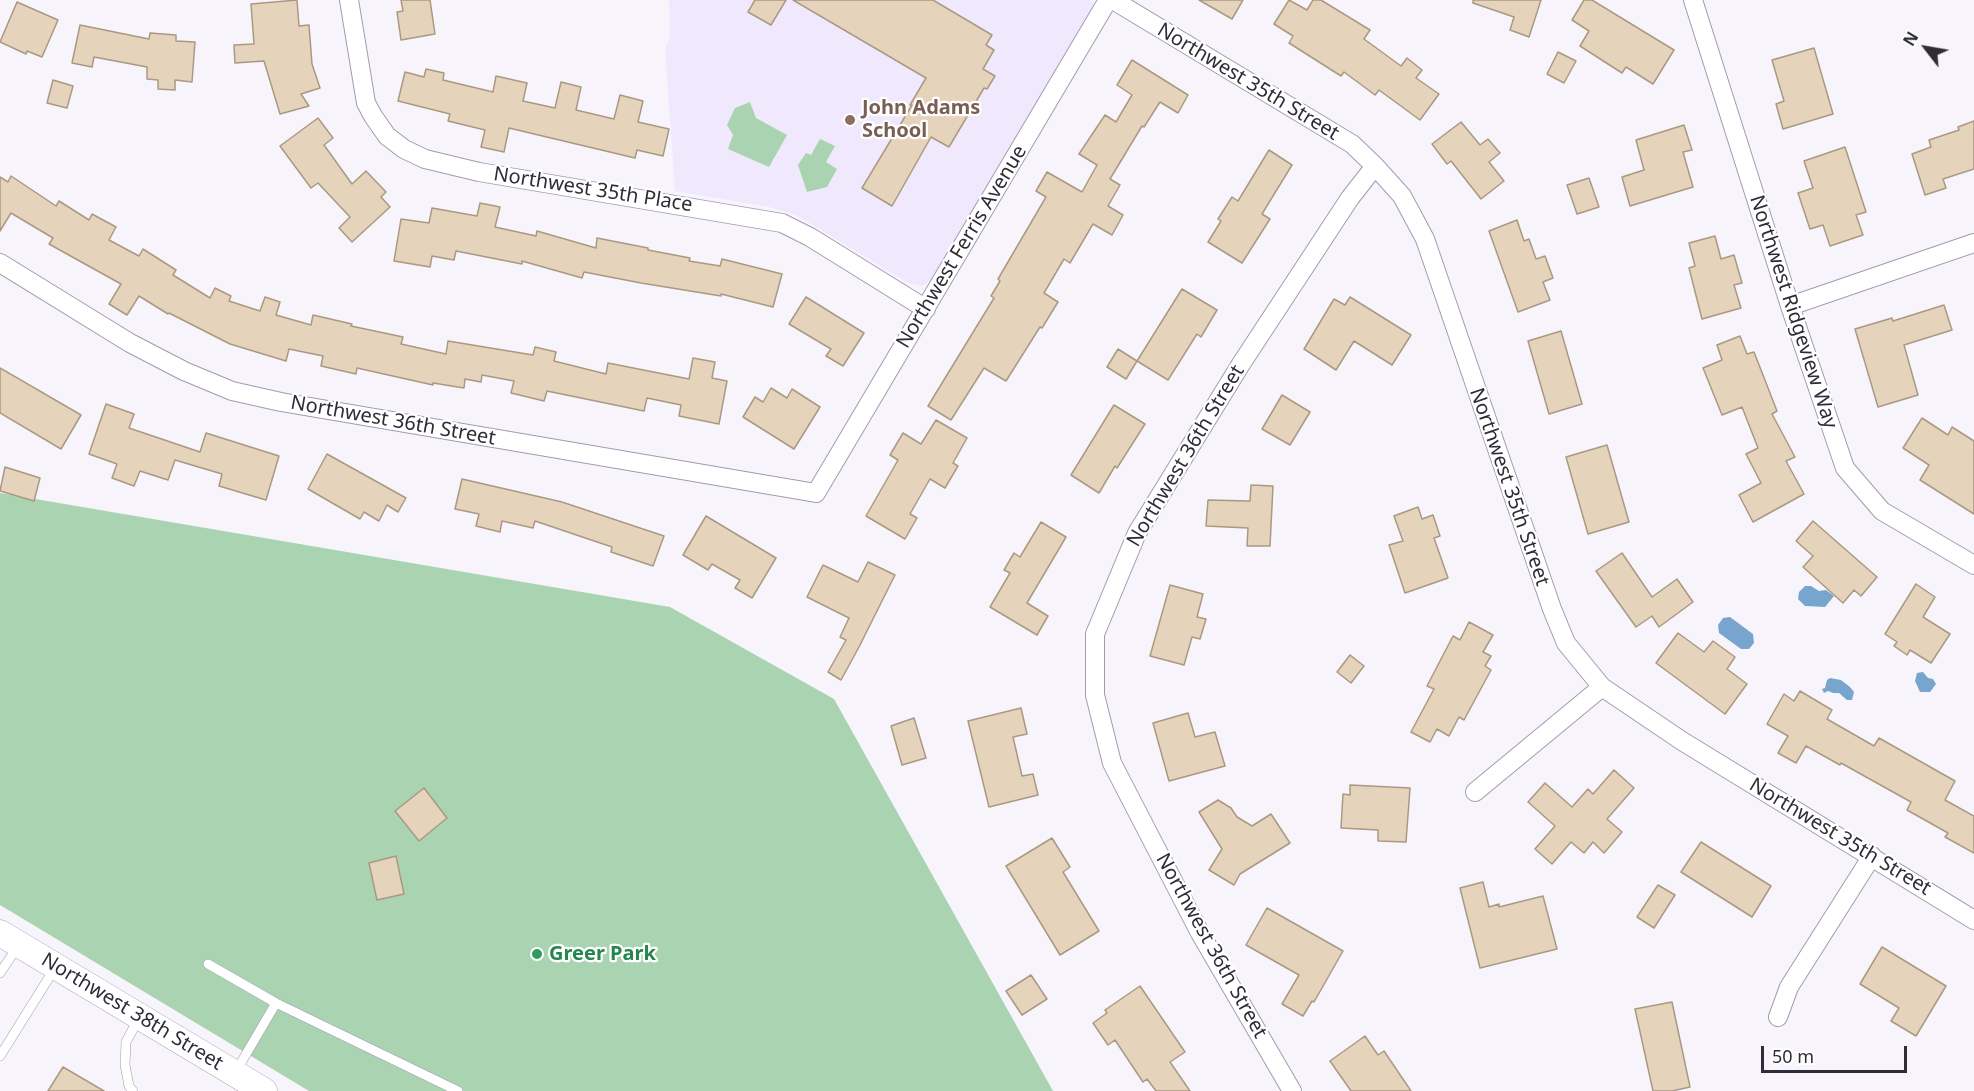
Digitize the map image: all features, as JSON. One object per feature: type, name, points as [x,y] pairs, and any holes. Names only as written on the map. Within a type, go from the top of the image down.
[{"type":"main road","name":"Northwest 38th Street","points":[[9,938],[264,1091]]},
{"type":"street","name":"Northwest 35th Place","points":[[349,0],[366,103],[387,136],[404,149],[425,159],[480,172],[782,223],[810,237],[926,309]]},
{"type":"street","name":"Northwest Ferris Avenue","points":[[816,493],[1108,0]]},
{"type":"street","name":"Northwest 35th Street","points":[[1113,0],[1352,144],[1402,196],[1425,239],[1552,609],[1566,643],[1602,687],[1682,741],[1974,920]]},
{"type":"street","name":"Northwest Ridgeview Way","points":[[1693,0],[1790,306],[1845,468],[1882,511],[1974,565]]},
{"type":"street","name":"Northwest 36th Street","points":[[1292,1091],[1200,933],[1112,763],[1095,695],[1095,634],[1137,533],[1241,363],[1350,198],[1375,166]]},
{"type":"street","points":[[1790,306],[1974,243]]},
{"type":"street","name":"Northwest 36th Street","points":[[0,263],[130,342],[184,371],[232,391],[281,402],[816,493]]},
{"type":"street","points":[[1475,792],[1602,687]]},
{"type":"street","points":[[1778,1017],[1789,987],[1872,856]]},
{"type":"lane","points":[[0,973],[9,938]]},
{"type":"lane","points":[[208,964],[276,1003],[458,1091]]},
{"type":"lane","points":[[0,1056],[56,966]]},
{"type":"lane","points":[[234,1073],[276,1003]]},
{"type":"lane","points":[[133,1091],[129,1086],[125,1065],[126,1042],[140,1016]]},
{"type":"shaded area","name":"John Adams School","points":[[669,0],[1090,0],[1094,5],[1093,15],[933,280],[922,286],[908,283],[796,215],[769,207],[675,191],[665,49],[670,36]]},
{"type":"green space","points":[[750,102],[756,118],[787,135],[769,167],[728,149],[733,135],[727,125],[735,108]]},
{"type":"green space","points":[[820,139],[835,146],[826,162],[837,169],[827,187],[807,192],[798,165],[806,153],[811,155]]},
{"type":"green space","name":"Greer Park","points":[[0,493],[670,607],[834,699],[1053,1091],[309,1091],[0,905]]},
{"type":"water","points":[[1805,586],[1811,586],[1819,591],[1826,590],[1834,596],[1825,607],[1805,606],[1798,599],[1799,592]]},
{"type":"water","points":[[1730,617],[1753,634],[1754,643],[1749,649],[1741,649],[1719,633],[1718,625],[1723,618]]},
{"type":"water","points":[[1923,672],[1936,684],[1930,692],[1920,692],[1915,681],[1917,673]]},
{"type":"water","points":[[1830,678],[1841,680],[1850,687],[1854,692],[1852,700],[1847,700],[1839,693],[1828,691],[1824,693],[1822,689],[1825,688]]},
{"type":"building","points":[[297,0],[299,26],[309,25],[312,64],[320,88],[301,94],[309,106],[280,114],[264,61],[235,63],[234,45],[254,44],[251,4]]},
{"type":"building","points":[[401,0],[430,0],[435,34],[401,40],[397,12],[403,11]]},
{"type":"building","points":[[755,0],[786,0],[771,25],[748,12]]},
{"type":"building","points":[[793,0],[933,0],[992,35],[986,45],[994,50],[983,69],[995,76],[987,89],[984,88],[949,147],[931,137],[892,206],[862,188],[926,78]]},
{"type":"building","points":[[1199,0],[1243,0],[1232,19]]},
{"type":"building","points":[[1289,0],[1307,10],[1313,0],[1321,0],[1370,30],[1364,39],[1401,66],[1407,58],[1422,70],[1416,78],[1439,94],[1420,120],[1379,90],[1375,95],[1344,72],[1341,76],[1289,43],[1293,36],[1274,24]]},
{"type":"building","points":[[1473,0],[1541,0],[1529,37],[1510,30],[1514,17],[1473,3]]},
{"type":"building","points":[[1584,0],[1592,0],[1674,50],[1653,84],[1626,67],[1622,73],[1580,46],[1589,31],[1572,20]]},
{"type":"building","points":[[17,2],[58,20],[42,57],[27,51],[26,54],[0,42]]},
{"type":"building","points":[[80,25],[149,39],[150,33],[176,35],[176,41],[195,42],[192,82],[175,80],[175,90],[158,89],[158,80],[147,79],[147,67],[94,57],[92,67],[72,63]]},
{"type":"building","points":[[1814,48],[1833,114],[1783,129],[1776,104],[1784,101],[1772,60]]},
{"type":"building","points":[[1558,52],[1576,61],[1564,83],[1547,74]]},
{"type":"building","points":[[1132,60],[1188,95],[1178,113],[1160,102],[1144,127],[1142,126],[1110,179],[1120,185],[1108,206],[1123,215],[1112,235],[1093,224],[1070,263],[1064,259],[1044,293],[1058,302],[1006,381],[984,368],[951,420],[928,406],[994,298],[991,296],[1000,281],[998,279],[1046,197],[1036,191],[1047,172],[1082,192],[1097,165],[1079,154],[1105,115],[1116,122],[1132,95],[1117,85]]},
{"type":"building","points":[[426,69],[444,73],[443,80],[493,92],[496,76],[527,83],[523,101],[555,108],[561,82],[581,87],[576,110],[614,119],[620,95],[643,101],[638,122],[669,129],[663,156],[637,150],[635,158],[509,128],[504,152],[481,147],[485,130],[448,121],[450,114],[398,101],[405,72],[424,77]]},
{"type":"building","points":[[53,80],[73,86],[67,108],[47,103]]},
{"type":"building","points":[[318,118],[333,138],[324,145],[352,184],[366,171],[386,192],[381,197],[390,207],[352,242],[339,228],[350,217],[318,183],[311,188],[280,146]]},
{"type":"building","points":[[1974,121],[1974,169],[1943,179],[1946,188],[1925,195],[1912,154],[1931,147],[1929,140],[1959,130],[1958,127]]},
{"type":"building","points":[[1461,122],[1480,145],[1488,139],[1500,153],[1489,162],[1504,181],[1481,199],[1451,161],[1447,164],[1432,144]]},
{"type":"building","points":[[1684,125],[1692,150],[1683,152],[1693,187],[1630,206],[1622,177],[1644,170],[1636,140]]},
{"type":"building","points":[[1845,147],[1866,212],[1856,215],[1863,235],[1830,246],[1823,225],[1810,229],[1798,193],[1813,188],[1804,161]]},
{"type":"building","points":[[1269,150],[1292,165],[1262,214],[1270,219],[1242,263],[1208,242],[1221,221],[1218,219],[1232,197],[1238,201]]},
{"type":"building","points":[[11,176],[56,206],[59,201],[89,220],[92,214],[116,227],[109,240],[139,256],[143,249],[176,270],[173,275],[210,298],[215,288],[231,296],[229,301],[260,311],[265,297],[280,302],[276,315],[311,325],[313,315],[403,337],[401,344],[446,354],[448,341],[533,355],[535,347],[556,352],[554,361],[606,374],[608,363],[689,379],[693,358],[715,362],[712,378],[727,381],[719,424],[679,416],[681,405],[647,398],[644,411],[547,391],[544,401],[511,393],[514,381],[482,375],[481,382],[465,379],[464,388],[433,383],[433,385],[357,368],[356,374],[321,366],[323,356],[289,349],[286,361],[230,344],[168,314],[139,296],[127,315],[109,304],[121,284],[49,244],[53,238],[11,213],[0,231],[0,177],[8,182]]},
{"type":"building","points":[[1589,178],[1599,207],[1577,214],[1567,185]]},
{"type":"building","points":[[480,203],[500,207],[495,227],[536,236],[537,231],[596,248],[597,238],[690,258],[689,261],[720,266],[722,259],[782,274],[773,307],[721,294],[721,296],[584,272],[582,278],[522,261],[522,264],[456,251],[454,260],[432,256],[430,267],[394,261],[401,219],[429,223],[432,208],[477,216]]},
{"type":"building","points":[[1517,220],[1524,241],[1529,239],[1536,259],[1545,256],[1553,278],[1543,282],[1550,300],[1518,312],[1489,231]]},
{"type":"building","points":[[1715,236],[1721,259],[1734,255],[1742,283],[1734,285],[1741,308],[1702,319],[1689,268],[1695,266],[1689,243]]},
{"type":"building","points":[[1182,289],[1217,310],[1201,337],[1197,334],[1168,380],[1137,361]]},
{"type":"building","points":[[806,297],[864,333],[843,366],[826,356],[831,349],[789,324]]},
{"type":"building","points":[[1350,297],[1411,335],[1392,365],[1354,341],[1336,370],[1304,349],[1334,299],[1345,305]]},
{"type":"building","points":[[1944,305],[1952,330],[1904,345],[1918,395],[1878,407],[1855,329],[1892,318],[1893,321]]},
{"type":"building","points":[[1561,331],[1582,404],[1549,414],[1528,341]]},
{"type":"building","points":[[1740,336],[1747,354],[1754,352],[1777,411],[1772,414],[1795,457],[1786,461],[1804,494],[1753,522],[1739,495],[1761,483],[1746,454],[1758,448],[1742,407],[1722,415],[1703,368],[1722,360],[1717,345]]},
{"type":"building","points":[[1118,349],[1137,361],[1126,379],[1107,367]]},
{"type":"building","points":[[0,368],[81,415],[61,449],[0,413]]},
{"type":"building","points":[[771,388],[787,398],[792,389],[820,407],[794,449],[743,417],[755,397],[763,402]]},
{"type":"building","points":[[1282,395],[1310,412],[1290,445],[1262,429]]},
{"type":"building","points":[[106,404],[134,414],[129,428],[200,452],[206,433],[279,456],[266,500],[219,486],[222,474],[175,460],[168,480],[140,471],[134,486],[112,478],[117,464],[89,454]]},
{"type":"building","points":[[1114,405],[1145,424],[1099,493],[1071,475]]},
{"type":"building","points":[[1922,418],[1948,435],[1952,427],[1974,441],[1974,514],[1920,480],[1929,465],[1903,448]]},
{"type":"building","points":[[936,420],[967,438],[953,463],[958,466],[945,488],[930,479],[910,514],[917,518],[905,539],[866,516],[898,460],[890,455],[903,433],[921,444]]},
{"type":"building","points":[[1607,445],[1629,522],[1588,534],[1566,457]]},
{"type":"building","points":[[327,454],[406,498],[398,512],[387,505],[379,521],[364,512],[360,519],[308,489]]},
{"type":"building","points":[[5,467],[40,478],[34,501],[0,491]]},
{"type":"building","points":[[462,479],[562,502],[664,536],[653,566],[611,552],[612,547],[535,521],[533,528],[502,521],[500,532],[476,526],[479,514],[455,509]]},
{"type":"building","points":[[1251,485],[1273,486],[1270,546],[1247,546],[1248,528],[1206,526],[1208,500],[1250,501]]},
{"type":"building","points":[[1418,507],[1422,519],[1433,515],[1440,536],[1434,538],[1448,578],[1405,593],[1389,545],[1403,541],[1394,516]]},
{"type":"building","points":[[706,516],[776,558],[752,598],[735,588],[740,580],[712,564],[708,570],[683,555]]},
{"type":"building","points":[[1813,521],[1877,577],[1861,596],[1854,590],[1843,603],[1803,567],[1813,556],[1796,541]]},
{"type":"building","points":[[1041,522],[1066,537],[1027,603],[1048,616],[1037,635],[990,607],[1010,573],[1004,570],[1014,553],[1020,557]]},
{"type":"building","points":[[1622,553],[1652,597],[1677,579],[1693,602],[1659,627],[1652,616],[1636,627],[1596,571]]},
{"type":"building","points":[[868,562],[895,575],[841,680],[828,672],[846,640],[840,637],[849,618],[807,597],[823,565],[858,582]]},
{"type":"building","points":[[1916,584],[1935,597],[1923,617],[1950,634],[1931,663],[1910,650],[1907,655],[1894,646],[1897,642],[1885,634]]},
{"type":"building","points":[[1170,585],[1203,594],[1197,617],[1206,619],[1200,639],[1192,637],[1184,665],[1150,656]]},
{"type":"building","points":[[1469,622],[1493,635],[1483,652],[1491,656],[1485,666],[1491,670],[1464,720],[1459,717],[1449,736],[1437,729],[1430,742],[1411,732],[1434,689],[1427,686],[1453,636],[1460,640]]},
{"type":"building","points":[[1678,633],[1704,652],[1713,641],[1735,657],[1727,669],[1747,684],[1725,714],[1656,663]]},
{"type":"building","points":[[1350,655],[1364,666],[1351,683],[1337,672]]},
{"type":"building","points":[[1800,691],[1832,710],[1827,719],[1874,746],[1879,738],[1955,781],[1945,800],[1974,816],[1974,853],[1945,837],[1948,833],[1907,810],[1911,802],[1841,763],[1840,765],[1806,746],[1796,763],[1778,753],[1788,736],[1767,724],[1784,694],[1794,701]]},
{"type":"building","points":[[1021,708],[1027,734],[1013,737],[1022,776],[1033,774],[1038,795],[989,807],[968,721]]},
{"type":"building","points":[[1188,713],[1195,737],[1215,732],[1225,766],[1169,781],[1153,723]]},
{"type":"building","points":[[914,718],[926,758],[902,765],[891,726]]},
{"type":"building","points":[[1614,770],[1634,788],[1607,819],[1622,832],[1604,853],[1593,842],[1584,853],[1571,842],[1552,864],[1535,849],[1555,826],[1528,802],[1545,783],[1572,807],[1588,789],[1593,794]]},
{"type":"building","points":[[1350,785],[1410,788],[1406,842],[1378,841],[1378,830],[1341,828],[1343,794],[1350,795]]},
{"type":"building","points":[[424,788],[447,818],[419,841],[395,811]]},
{"type":"building","points":[[1218,800],[1231,808],[1237,817],[1252,826],[1271,814],[1290,843],[1240,874],[1234,885],[1209,870],[1222,849],[1199,812]]},
{"type":"building","points":[[1052,838],[1070,867],[1063,872],[1099,931],[1060,955],[1006,866]]},
{"type":"building","points":[[1701,842],[1771,886],[1752,917],[1681,872]]},
{"type":"building","points":[[396,856],[404,894],[377,900],[369,863]]},
{"type":"building","points":[[1483,882],[1489,907],[1499,904],[1499,907],[1543,896],[1557,949],[1480,968],[1460,888]]},
{"type":"building","points":[[1658,885],[1675,895],[1654,928],[1637,917]]},
{"type":"building","points":[[1267,908],[1343,951],[1314,1002],[1312,1001],[1303,1016],[1282,1004],[1299,975],[1246,945]]},
{"type":"building","points":[[1882,947],[1946,986],[1916,1036],[1891,1021],[1899,1008],[1860,984]]},
{"type":"building","points":[[1031,975],[1047,999],[1022,1015],[1006,991]]},
{"type":"building","points":[[1140,986],[1185,1052],[1170,1062],[1190,1091],[1156,1091],[1147,1079],[1143,1082],[1115,1040],[1108,1045],[1093,1023],[1107,1013],[1105,1010]]},
{"type":"building","points":[[1672,1002],[1690,1087],[1672,1091],[1653,1091],[1635,1009]]},
{"type":"building","points":[[1365,1036],[1378,1055],[1384,1051],[1411,1091],[1351,1091],[1330,1061]]},
{"type":"building","points":[[63,1067],[104,1091],[48,1091]]},
{"type":"place","name":"John Adams School","points":[[850,120]]},
{"type":"place","name":"Greer Park","points":[[537,954]]}]
